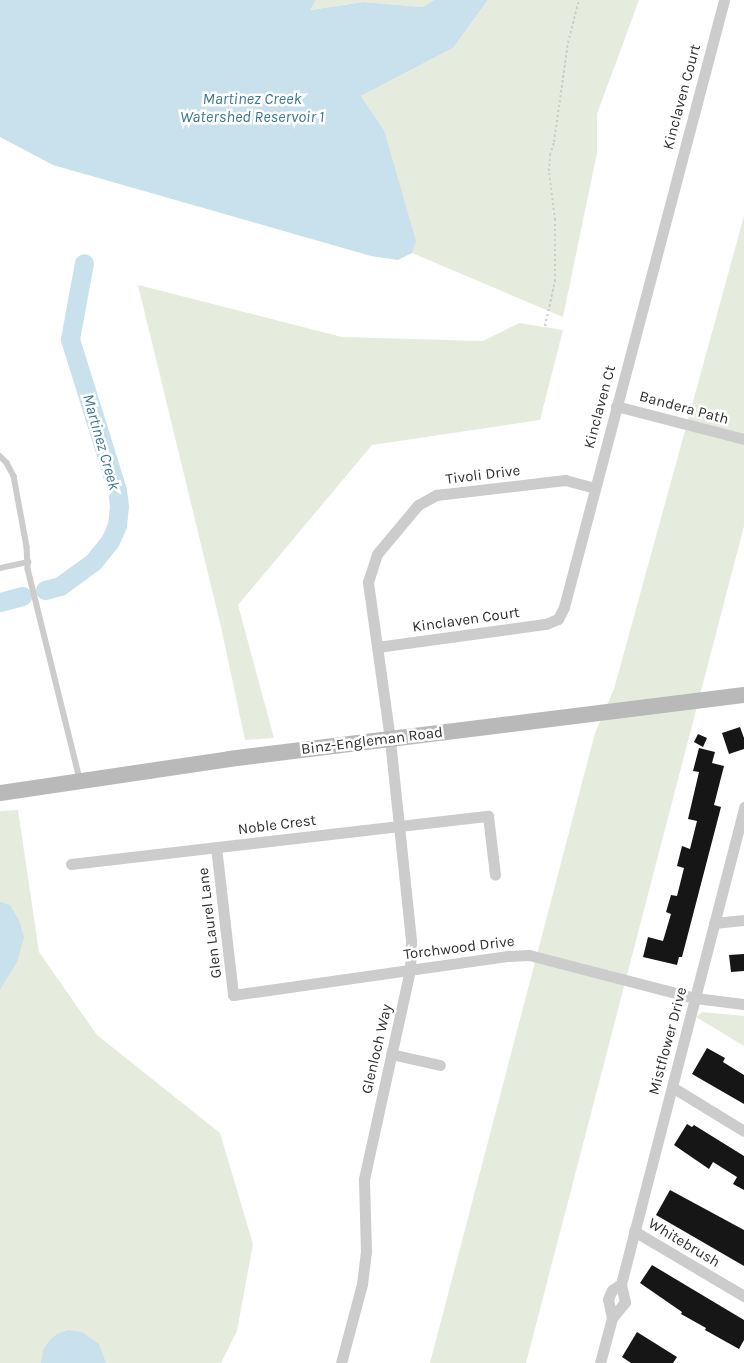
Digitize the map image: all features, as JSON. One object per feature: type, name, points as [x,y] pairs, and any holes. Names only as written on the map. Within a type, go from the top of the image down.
[{"type":"street","name":"Kinclaven Court","points":[[670,202],[724,0]]},
{"type":"street","name":"Kinclaven Ct","points":[[558,619],[564,607],[670,202]]},
{"type":"street","name":"Bandera Path","points":[[616,406],[744,439]]},
{"type":"street","name":"Tivoli Drive","points":[[390,739],[368,582],[376,554],[418,505],[436,496],[565,480],[594,488]]},
{"type":"street","name":"Kinclaven Court","points":[[377,647],[546,624],[558,619]]},
{"type":"street","name":"Binz-Engleman Road","points":[[0,792],[229,759],[744,695]]},
{"type":"street","name":"Glenloch Way","points":[[341,1363],[362,1284],[366,1252],[364,1179],[410,970],[411,940],[390,739]]},
{"type":"street","name":"Mistflower Drive","points":[[600,1363],[612,1318],[625,1302],[621,1284],[744,807]]},
{"type":"street","name":"Noble Crest","points":[[71,864],[488,816],[495,875]]},
{"type":"street","name":"Glen Laurel Lane","points":[[216,847],[233,995]]},
{"type":"street","points":[[714,923],[744,920]]},
{"type":"street","name":"Torchwood Drive","points":[[233,995],[529,955],[695,998],[744,1004]]},
{"type":"street","points":[[391,1054],[440,1065]]},
{"type":"street","points":[[672,1088],[744,1131]]},
{"type":"street","name":"Whitebrush","points":[[634,1231],[744,1296]]},
{"type":"street","name":"Mistflower Drive","points":[[612,1318],[608,1299],[612,1290],[621,1284]]},
{"type":"lane","points":[[0,456],[7,463],[14,476],[28,562],[80,781]]},
{"type":"lane","points":[[0,568],[28,562]]},
{"type":"path","points":[[545,326],[555,280],[555,220],[549,171],[550,155],[554,142],[568,43],[579,0]]},
{"type":"green space","points":[[316,0],[434,0],[423,7],[363,2],[309,10]]},
{"type":"green space","points":[[488,0],[639,0],[597,114],[597,153],[563,317],[412,253],[384,130],[361,96],[453,48]]},
{"type":"green space","points":[[744,216],[744,526],[526,1363],[430,1363],[595,733],[614,689]]},
{"type":"green space","points":[[138,285],[342,337],[483,341],[519,323],[563,330],[540,420],[372,445],[238,605],[274,738],[245,740],[221,627]]},
{"type":"green space","points":[[18,810],[39,952],[97,1035],[220,1133],[253,1244],[237,1331],[221,1363],[0,1363],[0,811]]},
{"type":"green space","points":[[702,1012],[744,1016],[744,1046],[696,1017]]},
{"type":"water","name":"Martinez Creek Watershed Reservoir 1","points":[[0,0],[316,0],[310,10],[363,2],[423,7],[434,0],[488,0],[453,48],[361,96],[384,130],[416,241],[412,253],[398,260],[371,256],[53,165],[0,137]]},
{"type":"water","points":[[0,902],[10,905],[19,920],[24,937],[17,962],[0,990]]},
{"type":"water","points":[[68,1330],[82,1332],[99,1344],[106,1363],[41,1363],[43,1350],[50,1340],[57,1334]]},
{"type":"building","points":[[740,727],[744,738],[744,749],[729,754],[722,733]]},
{"type":"building","points":[[698,734],[707,738],[703,747],[694,742]]},
{"type":"building","points":[[699,748],[715,752],[712,763],[724,766],[714,805],[721,807],[682,957],[679,957],[677,965],[643,957],[648,937],[663,941],[671,914],[666,912],[671,895],[677,896],[684,868],[677,866],[682,846],[690,849],[697,821],[688,819],[699,772],[693,771]]},
{"type":"building","points":[[744,954],[744,971],[731,972],[729,955]]},
{"type":"building","points":[[707,1048],[725,1058],[723,1062],[744,1075],[744,1104],[692,1074]]},
{"type":"building","points":[[687,1124],[692,1127],[694,1125],[744,1156],[744,1190],[733,1184],[737,1177],[713,1162],[709,1169],[674,1145]]},
{"type":"building","points":[[670,1190],[744,1230],[744,1266],[656,1215]]},
{"type":"building","points":[[652,1265],[744,1320],[744,1340],[739,1349],[681,1314],[682,1312],[640,1283]]},
{"type":"building","points":[[637,1332],[677,1357],[673,1363],[631,1363],[622,1357]]},
{"type":"waterway","name":"Martinez Creek","points":[[45,590],[60,586],[93,562],[110,541],[117,525],[119,506],[117,490],[70,339],[84,263]]},
{"type":"waterway","name":"Martinez Creek","points":[[0,602],[22,596]]}]
